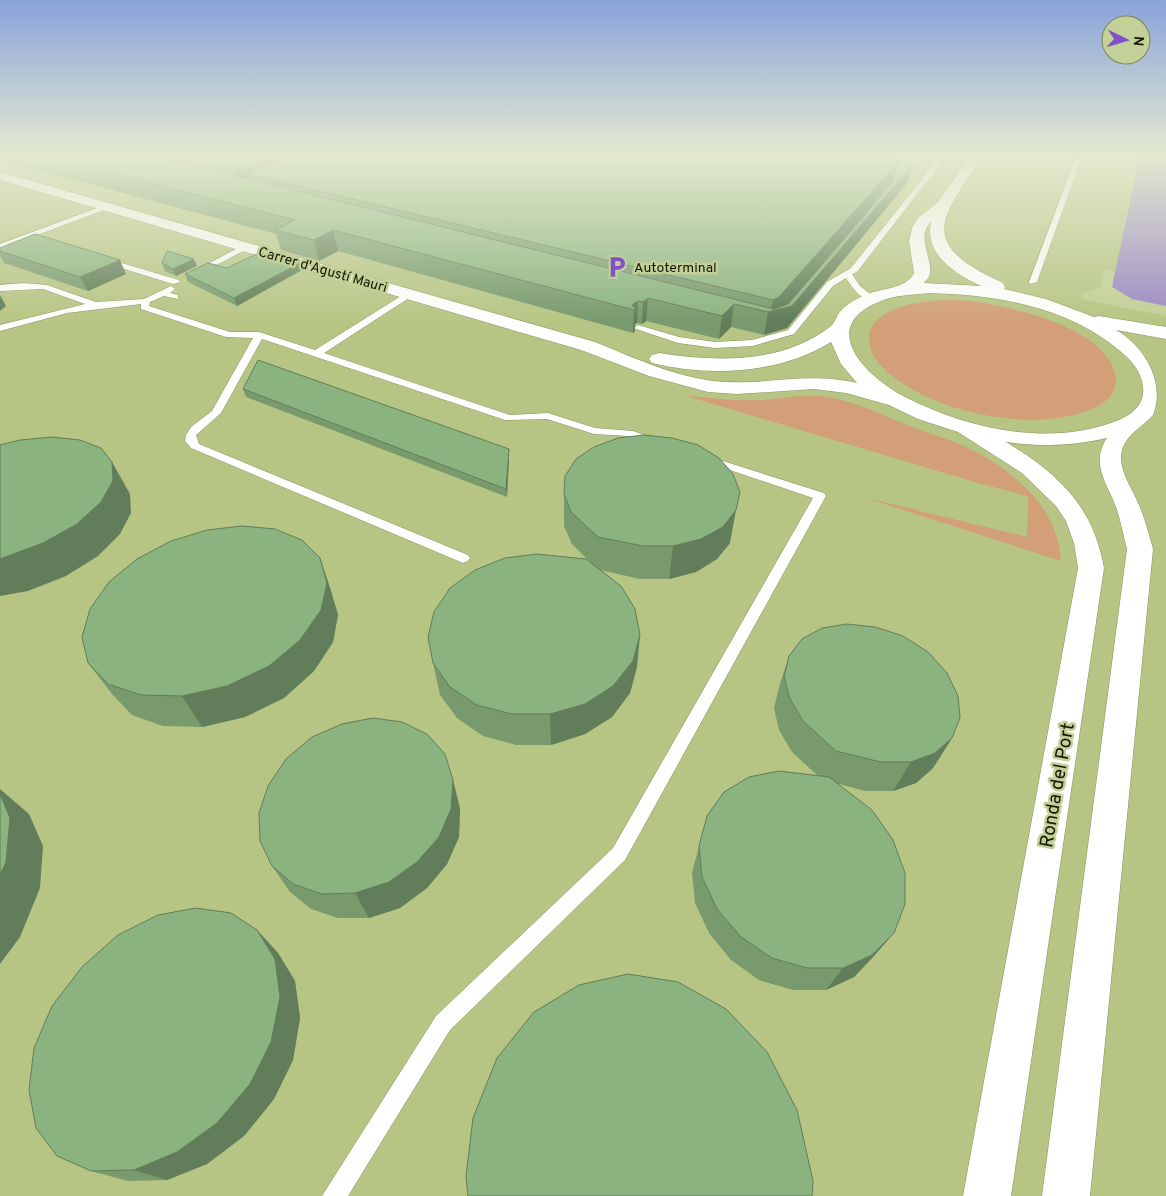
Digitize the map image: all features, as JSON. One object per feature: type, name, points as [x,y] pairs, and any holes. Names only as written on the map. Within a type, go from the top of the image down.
[{"type":"street","name":"Carrer d'Agustí Mauri","points":[[118,210],[588,346]]},
{"type":"street","points":[[899,402],[874,388],[850,365],[839,346],[839,329],[845,316],[856,307],[871,299],[911,286],[920,278],[922,273],[917,240],[919,228],[922,222],[936,210]]},
{"type":"street","points":[[942,210],[936,233],[941,247],[947,255],[977,277],[1066,312],[1109,324],[1166,333]]},
{"type":"street","points":[[898,291],[929,288],[973,289],[1037,302]]},
{"type":"street","points":[[588,346],[653,372],[707,386],[745,388],[816,383],[856,388],[899,402],[967,429],[1010,437],[1072,439],[1102,434],[1127,425],[1144,413],[1159,393],[1146,366],[1132,351],[1113,336],[1066,312]]},
{"type":"street","points":[[588,346],[674,362],[752,363],[794,354],[818,344],[839,329]]},
{"type":"street","points":[[1066,1196],[1140,549],[1128,507],[1112,472],[1110,455],[1114,444],[1127,425]]},
{"type":"street","name":"Ronda del Port","points":[[967,429],[1023,462],[1061,496],[1084,530],[1090,548],[1091,568],[987,1196]]},
{"type":"lane","points":[[0,247],[100,210]]},
{"type":"lane","points":[[638,328],[678,340],[715,345],[753,343],[791,332],[830,284],[854,270],[901,210]]},
{"type":"lane","points":[[1033,282],[1060,210]]},
{"type":"lane","points":[[30,236],[47,242]]},
{"type":"lane","points":[[0,328],[66,310],[95,305],[146,301],[173,288],[183,279],[247,247]]},
{"type":"lane","points":[[96,257],[183,279]]},
{"type":"lane","points":[[848,274],[857,288],[871,299]]},
{"type":"lane","points":[[0,288],[44,287],[95,305]]},
{"type":"lane","points":[[163,293],[176,297]]},
{"type":"lane","points":[[316,354],[409,294]]},
{"type":"lane","points":[[146,301],[144,307],[229,335],[259,335],[509,418],[548,416],[594,431],[629,433],[665,445]]},
{"type":"lane","points":[[259,335],[216,413],[195,429],[191,435],[191,441],[195,446],[463,558]]},
{"type":"lane","points":[[334,1196],[443,1023],[619,854],[820,496],[693,454]]},
{"type":"shaded area","points":[[0,210],[1129,210],[1116,272],[1104,270],[1100,288],[1083,293],[1080,296],[1085,300],[1166,316],[1166,1196],[0,1196]]},
{"type":"shaded area","points":[[1128,210],[1166,210],[1166,306],[1132,299],[1112,287]]},
{"type":"shaded area","points":[[957,300],[1025,312],[1051,320],[1075,331],[1096,345],[1110,361],[1116,380],[1111,396],[1087,411],[1064,417],[1039,420],[1012,419],[984,415],[932,399],[909,388],[879,363],[871,350],[869,340],[872,328],[879,318],[903,306],[932,301]]},
{"type":"shaded area","points":[[683,395],[746,400],[800,396],[827,397],[860,406],[960,444],[1000,466],[1030,492],[1042,507],[1051,523],[1058,541],[1061,561],[863,497],[1027,537],[1028,496],[978,483]]},
{"type":"building","points":[[255,210],[373,210],[774,309],[788,304],[869,210],[874,210],[792,306],[768,312],[734,304],[722,316],[648,298],[643,302],[638,301],[633,304],[632,306],[636,308],[634,310],[333,230],[314,240],[275,230],[295,220]]},
{"type":"building","points":[[397,210],[856,210],[779,297],[773,300]]},
{"type":"building","points":[[35,234],[120,260],[80,277],[0,251],[0,248]]},
{"type":"building","points":[[167,251],[194,259],[173,269],[162,263]]},
{"type":"building","points":[[261,252],[300,263],[234,298],[185,274],[208,263],[227,268]]},
{"type":"building","points":[[258,360],[509,449],[506,489],[243,389]]},
{"type":"building","points":[[644,435],[672,438],[698,445],[719,458],[733,474],[740,492],[736,510],[723,527],[701,539],[673,546],[643,546],[598,537],[571,512],[564,494],[565,476],[576,459],[594,447],[618,438]]},
{"type":"building","points":[[52,437],[80,440],[101,448],[112,462],[113,481],[101,502],[77,524],[43,543],[0,559],[0,445],[20,440]]},
{"type":"building","points":[[242,526],[275,529],[302,540],[320,558],[327,583],[321,610],[300,640],[269,666],[227,686],[182,696],[141,695],[108,684],[88,663],[82,637],[90,609],[109,582],[137,559],[171,541],[207,530]]},
{"type":"building","points":[[537,554],[586,559],[621,586],[635,609],[640,635],[633,661],[613,686],[585,704],[550,714],[512,714],[477,705],[450,687],[433,663],[428,637],[434,612],[450,588],[475,570],[505,558]]},
{"type":"building","points":[[847,624],[875,627],[903,636],[928,652],[947,673],[958,696],[960,718],[952,738],[935,753],[911,762],[881,762],[836,751],[803,721],[790,699],[784,677],[789,656],[802,639],[822,628]]},
{"type":"building","points":[[373,718],[402,722],[427,734],[445,754],[453,780],[451,809],[439,837],[417,862],[389,882],[355,893],[322,894],[293,884],[272,866],[260,841],[259,813],[268,786],[286,759],[312,737],[342,724]]},
{"type":"building","points":[[779,771],[829,777],[872,810],[893,840],[905,873],[905,904],[894,933],[872,955],[843,968],[807,968],[772,958],[741,937],[717,909],[702,877],[699,846],[707,816],[724,792],[749,777]]},
{"type":"building","points":[[0,794],[10,818],[6,862],[0,875]]},
{"type":"building","points":[[196,908],[231,913],[257,930],[275,959],[280,997],[271,1042],[250,1084],[217,1123],[177,1152],[134,1170],[91,1171],[57,1156],[36,1128],[29,1090],[34,1048],[52,1006],[82,967],[118,935],[158,915]]},
{"type":"building","points":[[628,974],[678,982],[726,1009],[767,1052],[797,1110],[813,1181],[812,1196],[468,1196],[466,1176],[473,1118],[497,1058],[534,1012],[579,985]]},
{"type":"place","name":"Autoterminal","points":[[617,267]]}]
